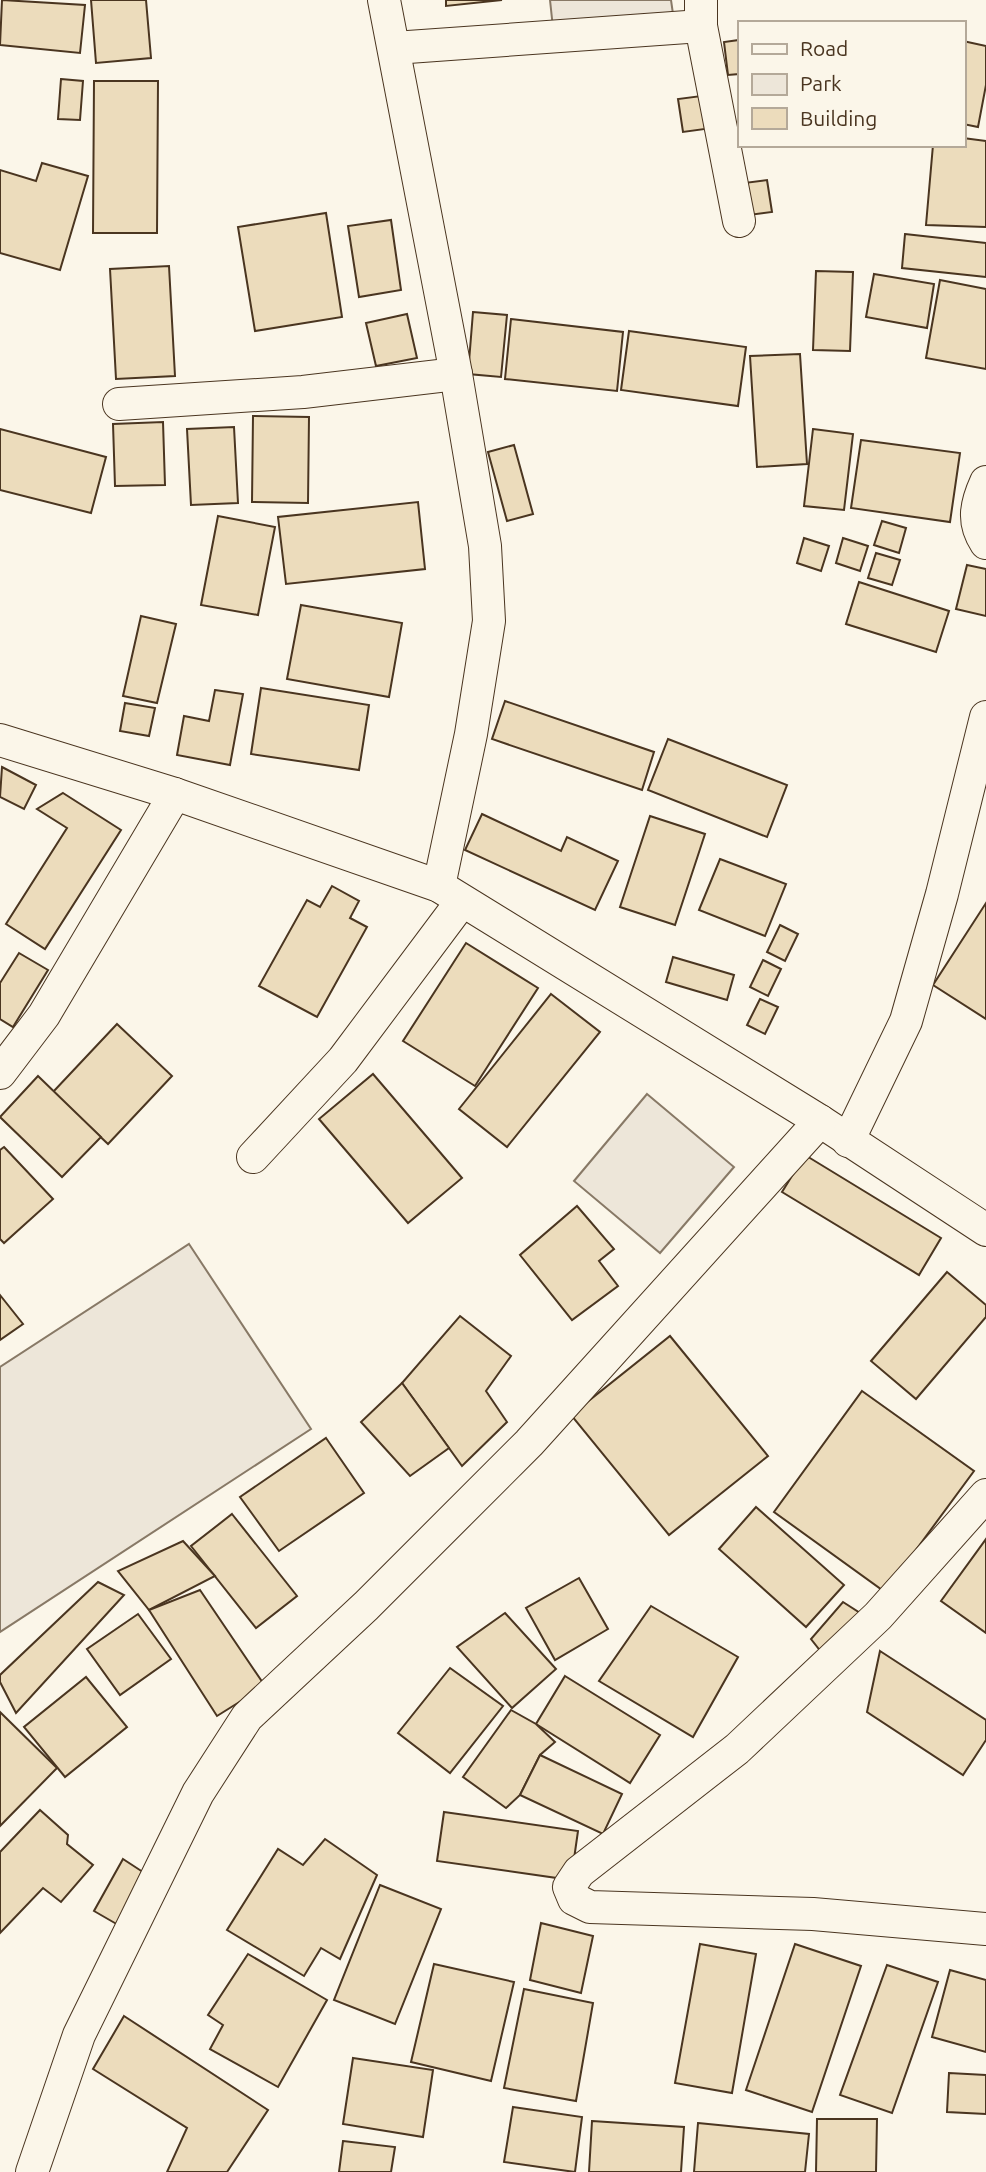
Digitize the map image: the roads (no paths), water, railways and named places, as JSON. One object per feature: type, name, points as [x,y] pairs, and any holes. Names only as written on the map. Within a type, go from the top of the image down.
[{"type":"street","points":[[253,1157],[343,1060],[450,893],[489,621],[485,546],[456,374],[384,0]]},
{"type":"street","points":[[394,48],[701,13],[738,221]]},
{"type":"street","points":[[119,404],[303,392],[456,374]]},
{"type":"street","points":[[986,482],[977,502],[976,525],[986,543]]},
{"type":"street","points":[[848,1141],[906,1021],[942,894],[986,717]]},
{"type":"street","points":[[0,740],[175,794],[450,893],[820,1121],[986,1230]]},
{"type":"street","points":[[0,1073],[44,1015],[175,794]]},
{"type":"street","points":[[32,2172],[79,2035],[198,1793],[247,1717],[366,1606],[529,1443],[820,1121]]},
{"type":"street","points":[[986,1495],[878,1616],[778,1711],[737,1749],[579,1872],[569,1887],[573,1899],[590,1907],[813,1914],[986,1929]]}]
